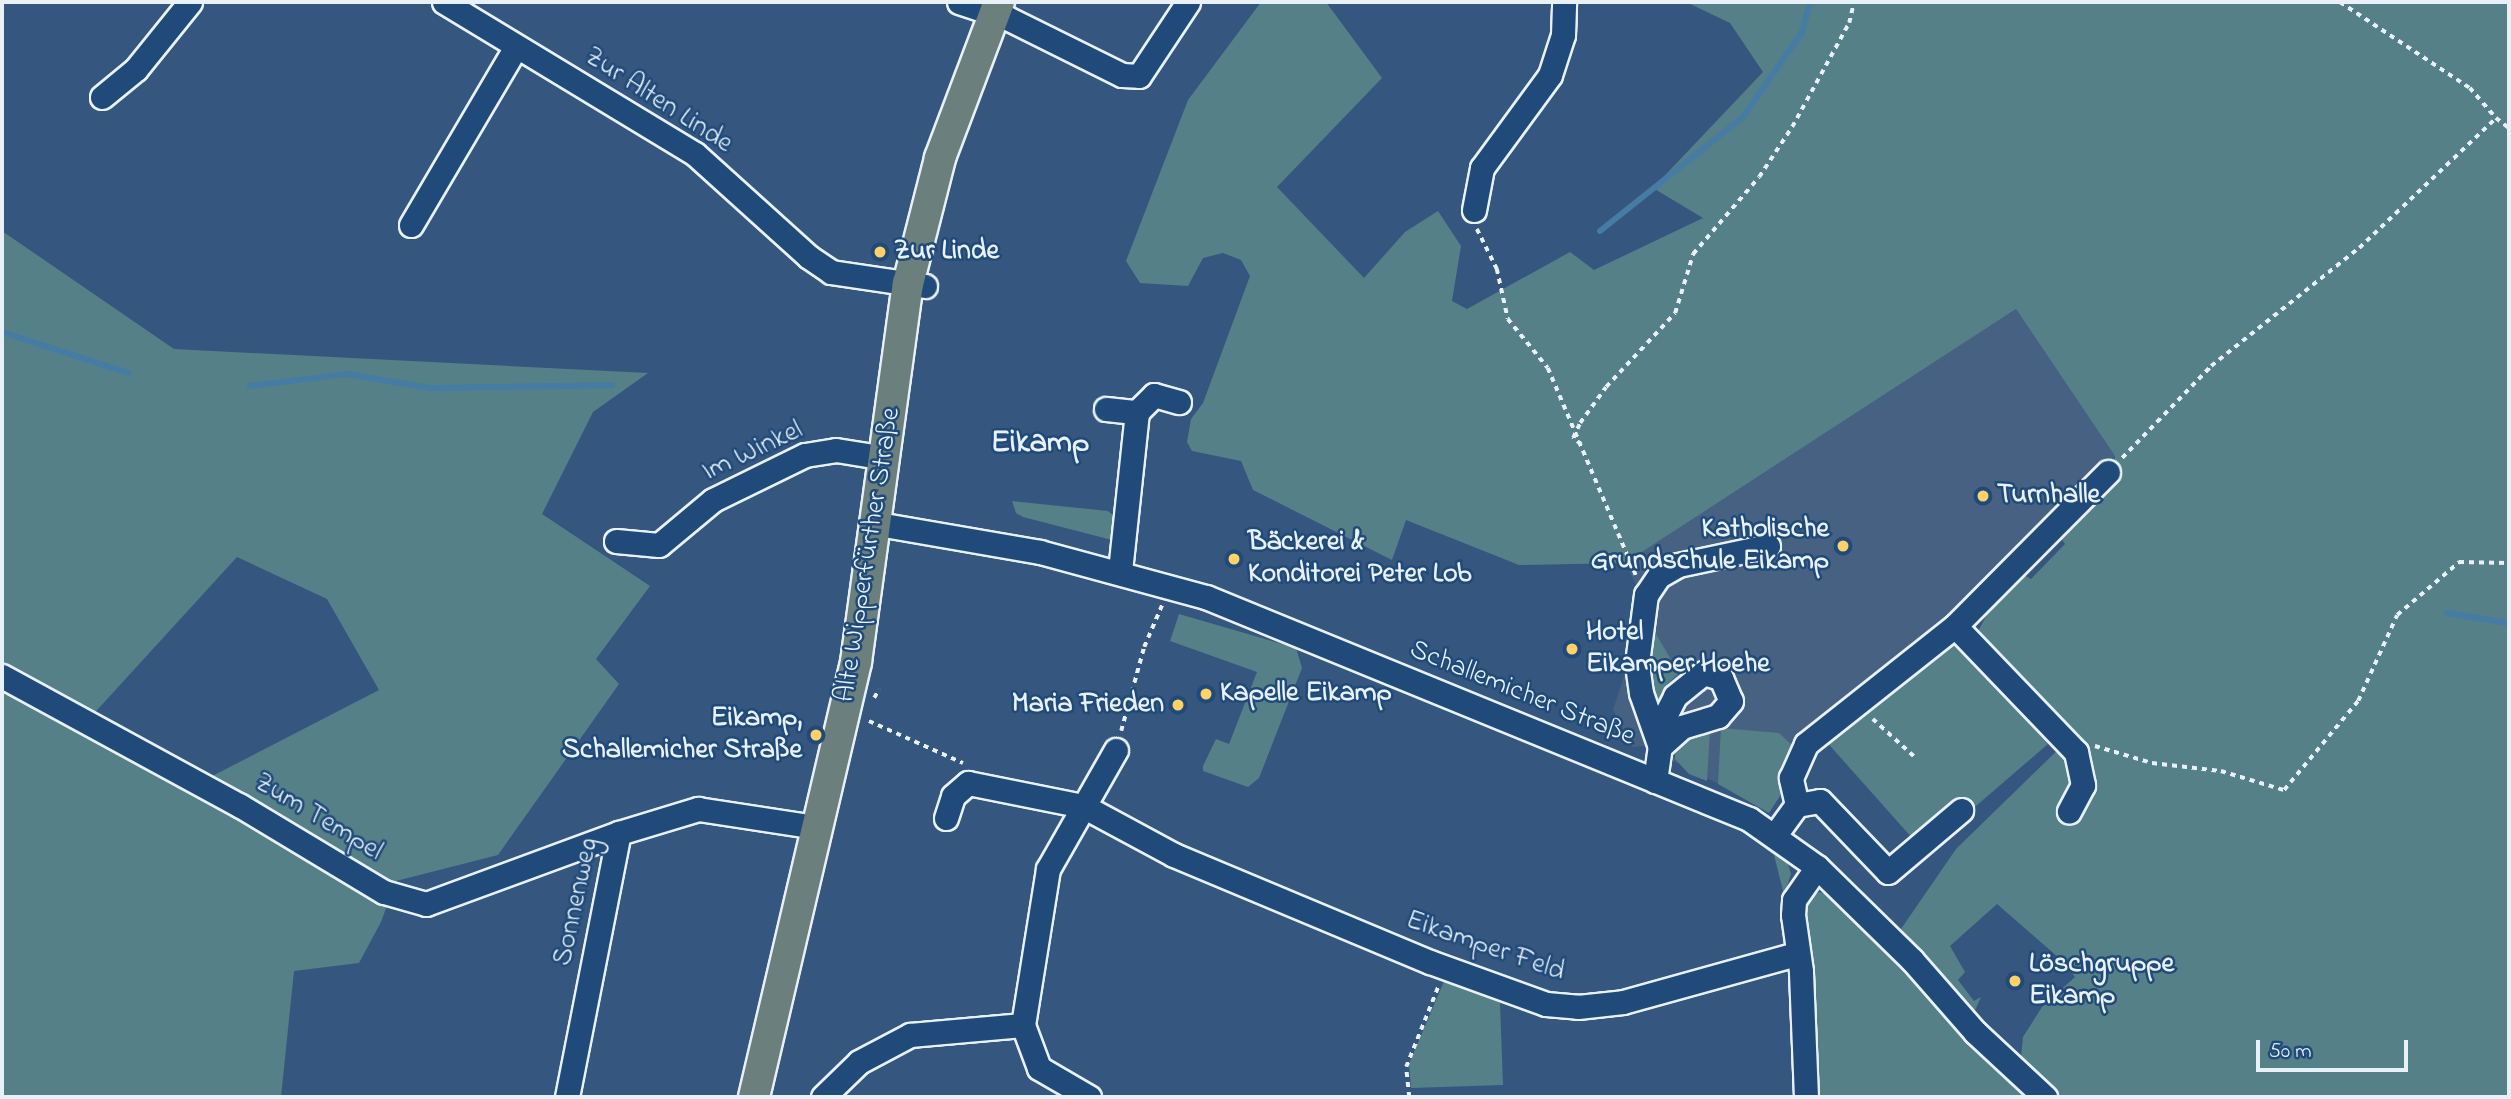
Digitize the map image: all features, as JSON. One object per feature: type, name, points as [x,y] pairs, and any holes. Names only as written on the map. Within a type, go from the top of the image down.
[{"type":"main road","name":"Alte Wipperfürther Straße","points":[[754,1097],[856,662],[886,458],[940,158],[997,9]]},
{"type":"street","points":[[102,97],[136,69],[190,2]]},
{"type":"street","name":"Zur Alten Linde","points":[[444,2],[695,154],[808,257],[831,272],[916,285]]},
{"type":"street","points":[[959,2],[997,9],[1007,18],[1072,52],[1122,75],[1139,76],[1188,2]]},
{"type":"street","points":[[1475,211],[1482,168],[1550,75],[1563,35],[1564,2]]},
{"type":"street","points":[[411,225],[516,47]]},
{"type":"street","points":[[1120,571],[1137,412],[1154,395],[1179,402]]},
{"type":"street","points":[[1106,410],[1137,412]]},
{"type":"street","name":"Im Winkel","points":[[616,541],[659,545],[713,500],[805,455],[836,450],[886,458]]},
{"type":"street","points":[[1797,805],[1791,778],[1800,751],[1857,702],[1955,626],[2108,472]]},
{"type":"street","name":"Schallemicher Straße","points":[[878,524],[1040,552],[1170,586],[1278,625],[1655,781],[1704,797],[1775,835],[1817,867],[1897,944],[1975,1032],[2045,1097]]},
{"type":"street","points":[[1655,781],[1660,747],[1638,677],[1646,595],[1659,576],[1678,565],[1768,546]]},
{"type":"street","points":[[1955,626],[2068,740],[2083,777],[2080,796],[2069,811]]},
{"type":"street","name":"Zum Tempel","points":[[2,676],[239,805],[384,892],[426,904],[619,833]]},
{"type":"street","points":[[1089,1097],[1039,1068],[1023,1025],[1048,869],[1116,750]]},
{"type":"street","points":[[946,818],[953,796],[968,783]]},
{"type":"street","name":"Eikamper Feld","points":[[968,783],[1083,807],[1174,855],[1533,1001],[1578,1007],[1623,1002],[1796,954]]},
{"type":"street","points":[[1775,835],[1797,805],[1820,802],[1888,872],[1961,810]]},
{"type":"street","name":"Sonnenweg","points":[[567,1097],[619,833],[698,809],[816,827]]},
{"type":"street","points":[[1806,1097],[1801,971],[1796,954],[1794,900],[1817,867]]},
{"type":"street","points":[[823,1097],[859,1062],[910,1035],[1023,1025]]},
{"type":"path","points":[[1646,595],[1581,444],[1574,441],[1576,432],[1606,387],[1675,313],[1693,254],[1759,177],[1791,127],[1849,23],[1854,2]]},
{"type":"path","points":[[2340,2],[2470,88],[2496,118],[2509,128]]},
{"type":"path","points":[[2108,472],[2194,382],[2359,248],[2496,118]]},
{"type":"path","points":[[1475,211],[1478,235],[1497,269],[1508,319],[1548,368],[1576,432]]},
{"type":"path","points":[[2068,740],[2152,763],[2221,771],[2284,790],[2358,701],[2397,615],[2459,562],[2509,563]]},
{"type":"path","points":[[1116,750],[1144,648],[1170,586]]},
{"type":"path","points":[[1857,702],[1916,758]]},
{"type":"path","points":[[862,717],[962,760],[968,783]]},
{"type":"path","points":[[1409,1097],[1406,1067],[1447,966]]},
{"type":"shaded area","name":"Katholische Grundschule Eikamp","points":[[2016,309],[2115,456],[2098,479],[2000,577],[1744,797],[1644,746],[1632,747],[1613,710],[1630,658],[1641,594],[1625,563]]},
{"type":"green space","points":[[1261,2],[1326,2],[1382,78],[1277,187],[1364,278],[1405,232],[1438,211],[1461,246],[1452,301],[1467,309],[1570,252],[1594,270],[1703,218],[1653,188],[1763,72],[1730,23],[1686,2],[2509,2],[2509,1097],[2059,1097],[2023,1068],[2021,1057],[2023,1037],[2042,1007],[2075,977],[2058,957],[1997,904],[1950,946],[1965,972],[1958,980],[1974,1001],[1981,997],[1972,1017],[1901,929],[1956,849],[2068,740],[1977,633],[1995,600],[2022,574],[2031,579],[2065,544],[2058,533],[2113,474],[2115,456],[2016,309],[1625,563],[1519,565],[1406,520],[1392,560],[1253,490],[1241,461],[1192,451],[1187,442],[1191,419],[1203,403],[1250,276],[1241,260],[1223,253],[1203,258],[1188,286],[1140,283],[1126,261],[1188,100]]},
{"type":"green space","points":[[2,231],[174,349],[648,373],[593,412],[542,514],[650,586],[596,659],[619,684],[498,855],[396,881],[381,922],[359,963],[294,971],[281,1097],[2,1097],[2,680],[195,785],[379,690],[327,599],[237,557],[88,720],[2,672]]},
{"type":"green space","points":[[1012,501],[1108,511],[1118,519],[1112,540],[1023,517],[1016,513]]},
{"type":"green space","points":[[1179,614],[1296,648],[1302,668],[1259,778],[1248,787],[1203,771],[1203,766],[1216,739],[1229,744],[1257,672],[1170,641]]},
{"type":"green space","points":[[1647,619],[1679,673],[1667,684],[1655,719],[1645,686]]},
{"type":"green space","points":[[1950,638],[2048,744],[1969,812],[1913,839],[1824,739]]},
{"type":"green space","points":[[1721,728],[1779,733],[1795,748],[1780,796],[1769,813],[1718,784]]},
{"type":"green space","points":[[1710,730],[1707,781],[1689,774],[1675,759],[1676,748],[1693,734]]},
{"type":"green space","points":[[1731,823],[1786,857],[1791,874],[1784,895],[1774,855]]},
{"type":"green space","points":[[1819,892],[1833,895],[2030,1097],[1811,1097],[1806,902]]},
{"type":"green space","points":[[1445,979],[1500,1003],[1503,1085],[1411,1088],[1409,1064]]},
{"type":"waterway","points":[[1600,231],[1743,117],[1802,32],[1810,2]]},
{"type":"waterway","points":[[2,332],[128,373]]},
{"type":"waterway","points":[[250,386],[347,374],[429,388],[612,385]]},
{"type":"waterway","points":[[2447,613],[2509,623]]},
{"type":"place","name":"Zur Linde","points":[[880,252]]},
{"type":"place","name":"Turnhalle","points":[[1983,496]]},
{"type":"place","name":"Katholische Grundschule Eikamp","points":[[1843,546]]},
{"type":"place","name":"Bäckerei & Konditorei Peter Lob","points":[[1234,559]]},
{"type":"place","name":"Hotel Eikamper Hoehe","points":[[1572,649]]},
{"type":"place","name":"Kapelle Eikamp","points":[[1206,694]]},
{"type":"place","name":"Maria Frieden","points":[[1178,705]]},
{"type":"place","name":"Eikamp, Schallemicher Straße","points":[[816,735]]},
{"type":"place","name":"Löschgruppe Eikamp","points":[[2015,981]]},
{"type":"district","name":"Eikamp","points":[[1040,444]]}]
